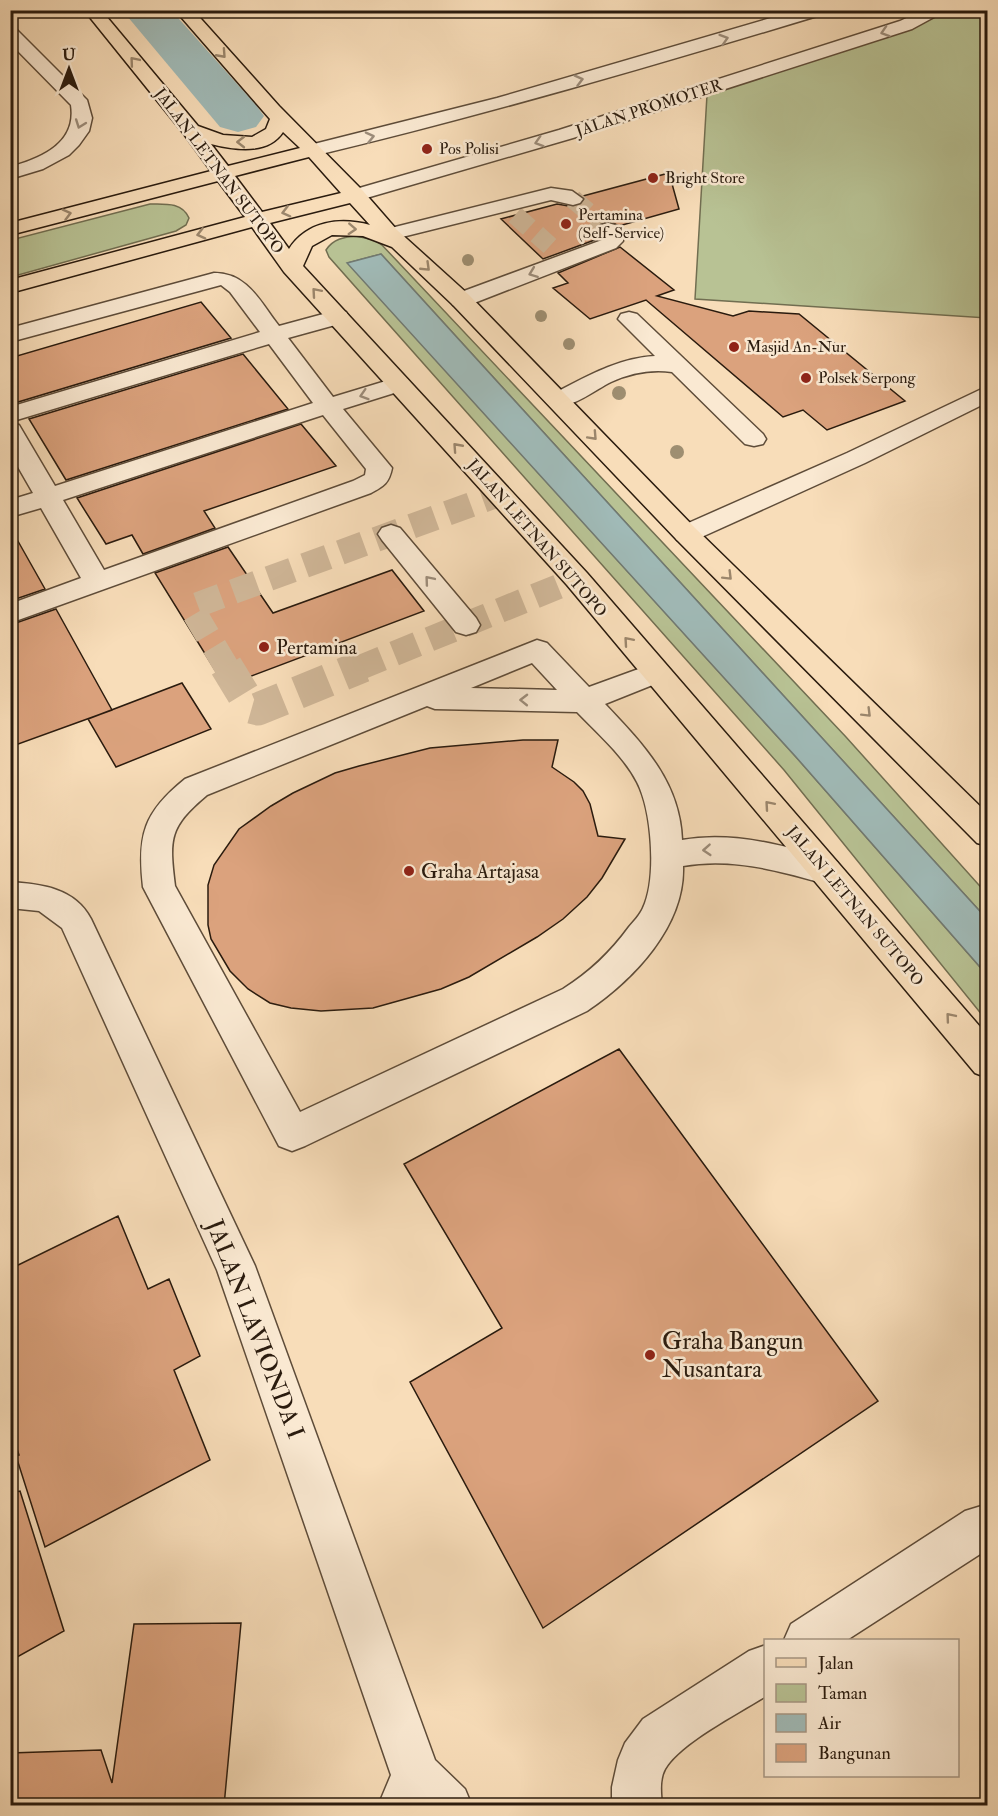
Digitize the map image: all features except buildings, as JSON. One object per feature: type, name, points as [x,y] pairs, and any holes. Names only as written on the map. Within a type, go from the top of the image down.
[{"type":"main road","name":"JALAN LETNAN SUTOPO","points":[[92,10],[191,130],[221,174],[292,267],[577,579],[987,1062]]},
{"type":"main road","points":[[183,10],[280,117],[396,239],[461,300],[686,534],[987,834]]},
{"type":"main road","points":[[191,130],[216,140],[255,142],[271,135],[280,117]]},
{"type":"main road","points":[[10,228],[313,150]]},
{"type":"main road","points":[[10,287],[257,219],[356,195]]},
{"type":"main road","points":[[292,267],[299,250],[308,238],[325,230],[349,227],[396,239]]},
{"type":"street","points":[[313,150],[382,134],[668,55],[818,10]]},
{"type":"street","name":"JALAN PROMOTER","points":[[356,195],[578,130],[906,25],[939,10]]},
{"type":"street","points":[[10,33],[80,104],[84,115],[81,128],[71,142],[56,155],[35,166],[10,173]]},
{"type":"street","points":[[396,239],[510,210],[551,194],[566,195],[573,199]]},
{"type":"street","points":[[461,300],[558,253],[609,244],[613,241],[613,234],[608,229]]},
{"type":"street","points":[[10,335],[214,279],[226,279],[238,287],[328,406],[379,468],[377,479],[362,487],[10,614]]},
{"type":"street","points":[[10,415],[338,317]]},
{"type":"street","points":[[628,319],[680,366],[754,439]]},
{"type":"street","points":[[559,400],[605,376],[640,364],[659,363],[680,366]]},
{"type":"street","points":[[10,509],[399,384]]},
{"type":"street","points":[[686,534],[856,458],[987,393]]},
{"type":"street","points":[[10,430],[97,582]]},
{"type":"street","points":[[391,534],[466,625]]},
{"type":"street","points":[[537,650],[633,753],[649,775],[660,799],[666,829],[667,872],[659,912],[627,956],[603,981],[575,1000],[292,1134],[159,887],[155,859],[156,834],[172,805],[196,787],[421,697],[537,650]]},
{"type":"street","points":[[421,697],[583,701],[655,673]]},
{"type":"street","points":[[667,856],[715,849],[740,850],[826,871]]},
{"type":"street","name":"JALAN LAVIONDA I","points":[[10,895],[46,898],[74,919],[235,1266],[422,1796]]},
{"type":"street","points":[[810,1639],[981,1527],[987,1526]]},
{"type":"street","points":[[637,1806],[636,1787],[642,1760],[660,1736],[764,1669]]},
{"type":"green space","points":[[940,11],[987,11],[987,318],[695,299],[707,95]]},
{"type":"green space","points":[[150,204],[172,205],[182,209],[189,218],[186,225],[176,231],[11,277],[11,240]]},
{"type":"green space","points":[[356,236],[374,240],[382,245],[846,737],[987,894],[987,919],[381,254],[348,263],[796,757],[987,975],[987,1021],[784,770],[329,257],[326,250],[332,243]]},
{"type":"water","points":[[381,254],[987,919],[987,975],[796,757],[347,263]]},
{"type":"waterway","points":[[145,10],[238,116]]},
{"type":"tunnel","points":[[573,199],[608,229]]},
{"type":"tunnel","points":[[515,215],[550,246]]},
{"type":"tunnel","points":[[227,668],[192,609],[194,606],[500,494]]},
{"type":"tunnel","points":[[359,668],[577,579]]},
{"type":"tunnel","points":[[226,666],[251,707],[258,709],[363,666]]},
{"type":"place","name":"Pos Polisi","points":[[427,149]]},
{"type":"place","name":"Bright Store","points":[[653,178]]},
{"type":"place","name":"Pertamina (Self-Service)","points":[[566,224]]},
{"type":"place","name":"Masjid An-Nur","points":[[734,347]]},
{"type":"place","name":"Polsek Serpong","points":[[806,378]]},
{"type":"place","name":"Pertamina","points":[[264,647]]},
{"type":"place","name":"Graha Artajasa","points":[[409,871]]},
{"type":"place","name":"Graha Bangun Nusantara","points":[[650,1355]]}]
